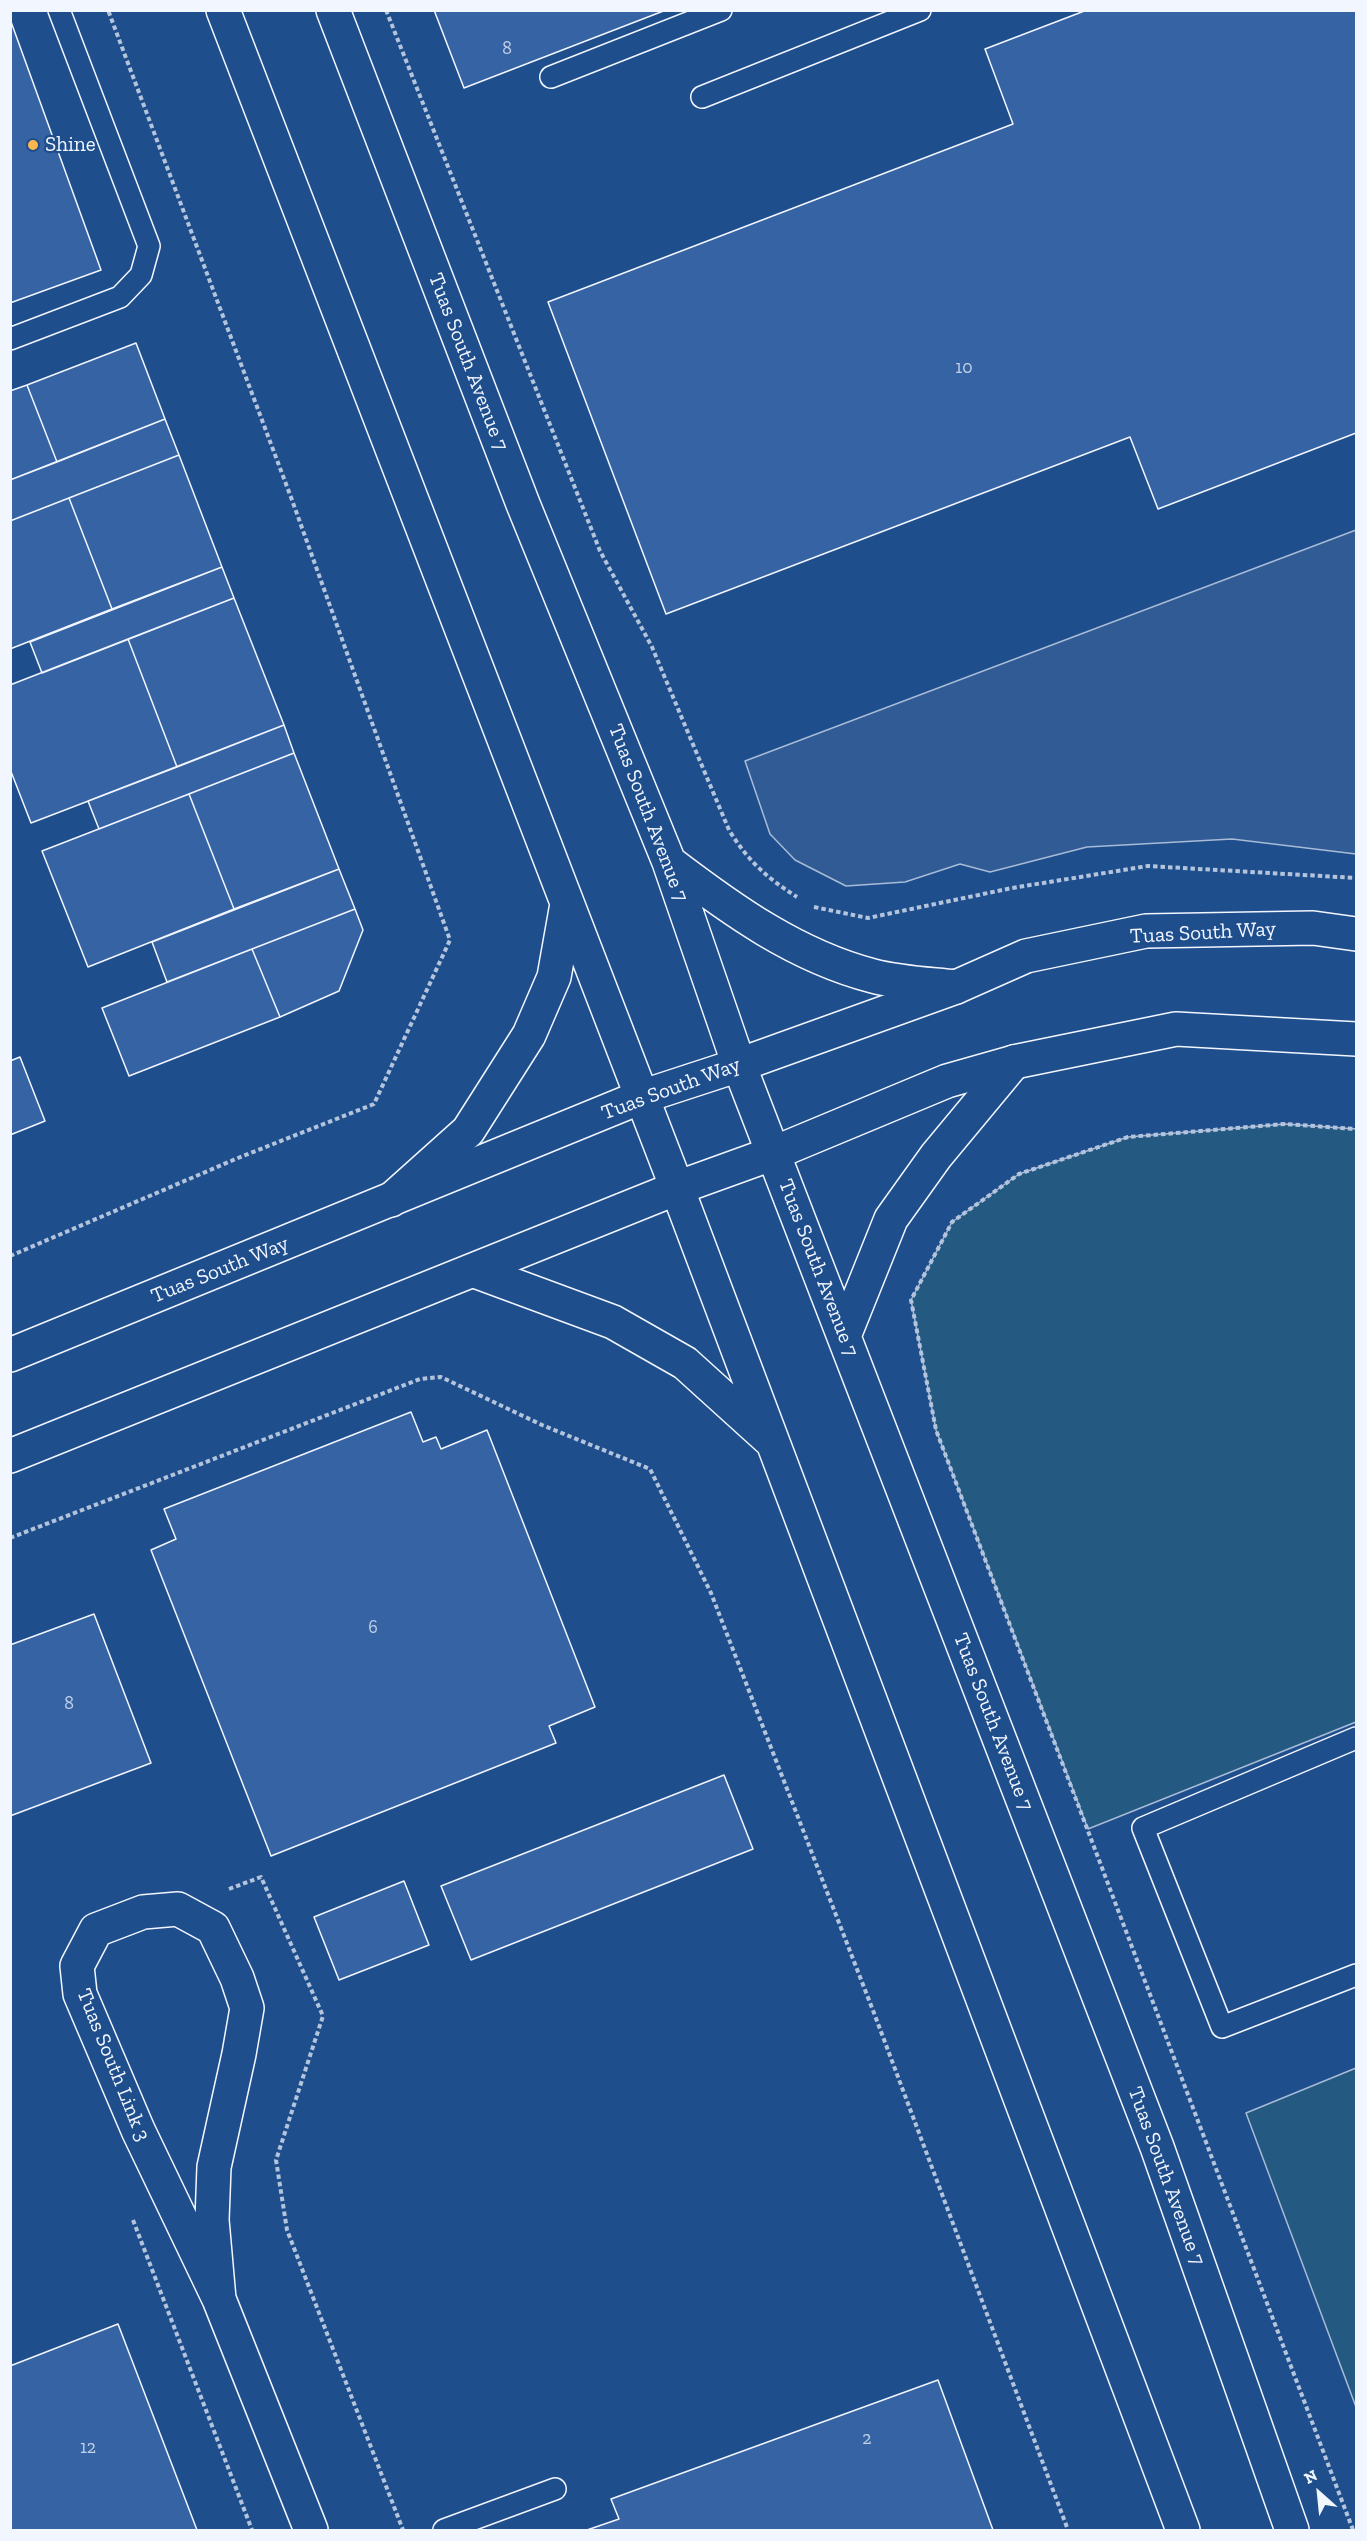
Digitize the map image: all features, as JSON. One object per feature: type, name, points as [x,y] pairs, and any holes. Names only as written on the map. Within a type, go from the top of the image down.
[{"type":"street","points":[[223,10],[677,1188],[1183,2530]]},
{"type":"street","name":"Tuas South Avenue 7","points":[[333,10],[523,504],[669,862],[739,1065],[1157,2147],[1292,2530]]},
{"type":"street","points":[[669,862],[722,903],[773,935],[827,960],[873,976],[956,987]]},
{"type":"street","points":[[391,1200],[468,1131],[529,1035],[554,977],[567,903]]},
{"type":"street","name":"Tuas South Way","points":[[10,1355],[640,1097],[739,1065],[956,987],[1026,956],[1146,931],[1313,928],[1356,934]]},
{"type":"street","points":[[10,1456],[947,1081],[1014,1062],[1176,1029],[1356,1039]]},
{"type":"street","points":[[844,1336],[891,1219],[936,1156],[1014,1062]]},
{"type":"street","points":[[475,1271],[614,1322],[685,1363],[773,1442]]},
{"type":"street","name":"Tuas South Link 3","points":[[219,2299],[212,2220],[214,2167],[247,2008],[237,1978],[213,1928],[178,1909],[143,1912],[96,1930],[77,1966],[80,1994],[138,2130],[219,2299],[311,2530]]},
{"type":"lane","points":[[10,339],[120,297],[141,275],[149,246],[59,10]]},
{"type":"lane","points":[[551,77],[721,10]]},
{"type":"lane","points":[[702,97],[920,10]]},
{"type":"lane","points":[[1356,1738],[1143,1828],[1222,2027],[1356,1975]]},
{"type":"lane","points":[[444,2530],[555,2489]]},
{"type":"path","points":[[10,1256],[238,1158],[374,1104],[450,940],[292,500],[108,10]]},
{"type":"path","points":[[386,10],[600,551],[652,647],[729,830],[743,853],[770,880],[803,901]]},
{"type":"path","points":[[813,907],[868,918],[1012,888],[1148,866],[1356,878]]},
{"type":"path","points":[[1353,2530],[936,1430],[911,1300],[952,1222],[1019,1174],[1128,1137],[1285,1124],[1356,1129]]},
{"type":"path","points":[[10,1538],[420,1379],[441,1377],[542,1425],[650,1469],[711,1593],[774,1753],[1068,2530]]},
{"type":"path","points":[[178,1909],[261,1877],[323,2016],[276,2160],[287,2230],[403,2530]]},
{"type":"path","points":[[129,2210],[252,2530]]},
{"type":"shaded area","points":[[1356,530],[1356,854],[1232,839],[1087,847],[990,872],[960,864],[905,882],[846,886],[795,860],[770,834],[745,761]]},
{"type":"shaded area","points":[[1285,1124],[1356,1129],[1356,1722],[1088,1829],[936,1430],[911,1300],[952,1222],[1019,1174],[1128,1137]]},
{"type":"shaded area","points":[[1356,2068],[1356,2407],[1246,2113]]},
{"type":"building","points":[[434,10],[666,10],[464,88]]},
{"type":"building","points":[[1087,10],[1356,10],[1356,433],[1158,509],[1130,437],[666,614],[548,302],[1013,124],[985,49]]},
{"type":"building","name":"Shine","points":[[10,19],[101,270],[10,303]]},
{"type":"building","points":[[136,343],[165,419],[57,462],[27,385]]},
{"type":"building","points":[[27,385],[57,462],[10,480],[10,391]]},
{"type":"building","points":[[165,419],[179,455],[10,521],[10,480]]},
{"type":"building","points":[[179,455],[222,567],[112,609],[69,498]]},
{"type":"building","points":[[69,498],[112,609],[10,649],[10,521]]},
{"type":"building","points":[[222,567],[234,598],[42,673],[30,642]]},
{"type":"building","points":[[234,598],[284,725],[177,767],[128,639]]},
{"type":"building","points":[[128,639],[177,767],[31,823],[10,769],[10,685]]},
{"type":"building","points":[[284,725],[294,753],[99,829],[88,801]]},
{"type":"building","points":[[294,753],[339,869],[234,909],[189,794]]},
{"type":"building","points":[[189,794],[234,909],[88,967],[42,851]]},
{"type":"building","points":[[339,869],[355,909],[167,982],[152,942]]},
{"type":"building","points":[[355,909],[363,930],[339,991],[280,1017],[252,949]]},
{"type":"building","points":[[252,949],[280,1017],[129,1076],[102,1008]]},
{"type":"building","points":[[20,1057],[45,1121],[10,1135],[10,1061]]},
{"type":"building","points":[[411,1412],[423,1442],[436,1437],[441,1449],[487,1430],[595,1707],[549,1726],[556,1743],[271,1856],[151,1550],[176,1539],[164,1509]]},
{"type":"building","points":[[94,1614],[151,1763],[10,1816],[10,1645]]},
{"type":"building","points":[[724,1775],[753,1849],[471,1960],[441,1886]]},
{"type":"building","points":[[404,1881],[429,1945],[339,1980],[314,1917]]},
{"type":"building","points":[[118,2324],[197,2530],[10,2530],[10,2366]]},
{"type":"building","points":[[938,2380],[993,2530],[587,2530],[619,2519],[611,2499]]},
{"type":"place","name":"Shine","points":[[33,145]]}]
